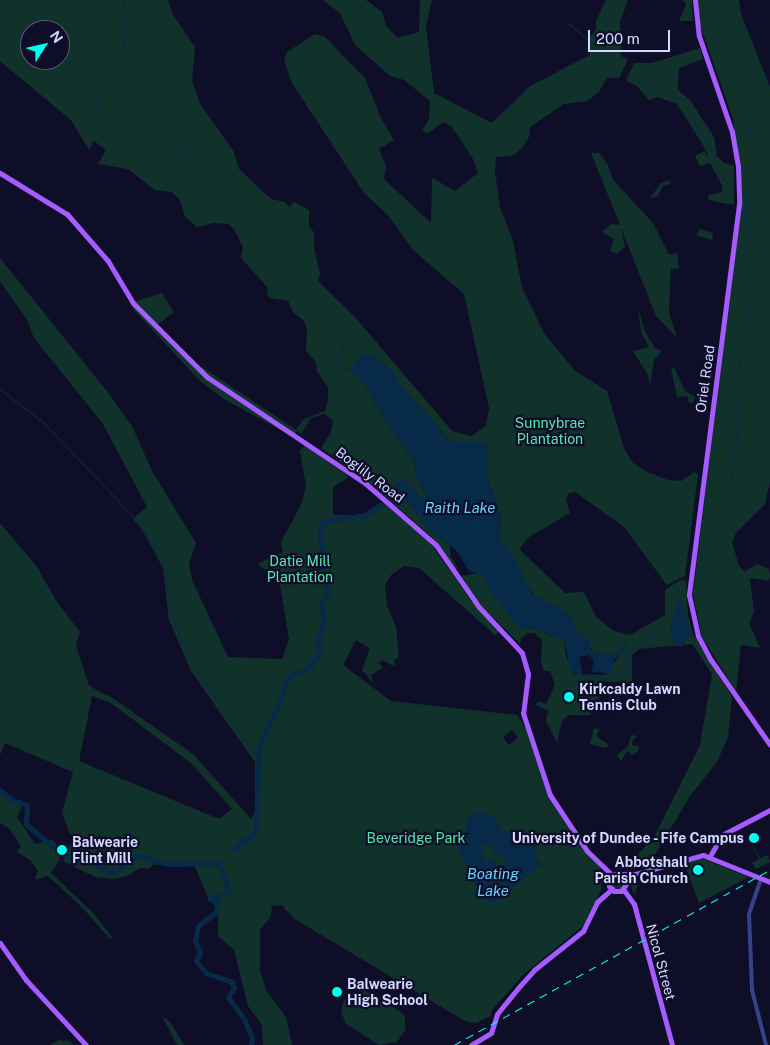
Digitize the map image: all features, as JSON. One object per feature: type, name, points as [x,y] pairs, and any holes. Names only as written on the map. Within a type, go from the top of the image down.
[{"type":"main road","name":"Oriel Road","points":[[695,0],[699,36],[734,138],[739,204],[689,595],[698,636],[706,652],[770,745]]},
{"type":"main road","name":"Boglily Road","points":[[0,173],[67,214],[104,256],[133,303],[207,377],[297,435],[386,501],[436,545],[480,607],[518,647],[528,674],[523,713],[550,795],[587,851],[612,875]]},
{"type":"main road","points":[[710,856],[722,835],[770,810]]},
{"type":"main road","points":[[612,889],[609,883],[612,875],[633,875],[702,855],[710,856],[770,882]]},
{"type":"main road","points":[[621,874],[627,883]]},
{"type":"main road","points":[[471,1045],[491,1033],[497,1014],[534,970],[583,931],[597,902],[612,889],[623,889],[633,875]]},
{"type":"main road","name":"Nicol Street","points":[[623,889],[634,904],[672,1045]]},
{"type":"main road","points":[[0,943],[26,980],[86,1045]]},
{"type":"street","points":[[761,879],[750,914],[752,990],[766,1045]]},
{"type":"green space","name":"Sunnybrae Plantation","points":[[0,0],[168,0],[173,15],[195,47],[192,81],[200,104],[234,152],[239,169],[271,199],[285,202],[289,207],[294,202],[309,210],[309,227],[314,232],[314,247],[320,274],[318,281],[355,317],[452,431],[471,436],[486,426],[489,408],[464,294],[413,250],[388,215],[364,193],[292,83],[284,61],[287,52],[315,34],[325,37],[365,78],[380,116],[394,140],[379,149],[386,167],[384,179],[431,223],[432,178],[455,191],[478,173],[472,157],[452,127],[444,122],[428,133],[422,131],[429,119],[430,101],[404,80],[390,76],[355,45],[340,13],[323,0],[366,0],[382,12],[386,26],[398,38],[419,32],[420,0],[432,0],[426,27],[434,93],[492,123],[530,86],[590,55],[589,37],[596,30],[596,21],[606,0],[628,0],[620,22],[621,56],[628,59],[619,78],[607,78],[599,92],[587,101],[564,104],[530,127],[529,137],[522,148],[514,155],[496,157],[495,171],[500,208],[513,240],[522,288],[544,333],[575,371],[607,391],[624,448],[632,462],[645,471],[668,480],[681,481],[694,472],[698,474],[685,576],[667,585],[624,527],[575,492],[569,493],[566,499],[570,513],[529,537],[519,549],[565,593],[584,592],[596,617],[614,631],[630,635],[665,615],[665,590],[682,579],[686,580],[688,615],[693,634],[732,697],[728,737],[717,762],[690,796],[647,868],[626,870],[627,866],[618,863],[628,864],[653,839],[700,745],[712,674],[692,644],[639,649],[632,655],[632,683],[598,681],[605,695],[598,698],[600,701],[596,705],[593,702],[590,715],[568,715],[562,721],[557,743],[546,721],[548,711],[536,705],[538,701],[546,704],[555,685],[550,671],[544,671],[541,663],[542,640],[534,633],[527,633],[521,638],[520,644],[479,603],[460,576],[481,573],[519,627],[541,630],[549,636],[564,639],[566,656],[574,674],[606,675],[626,644],[612,655],[595,653],[575,630],[569,614],[538,599],[527,585],[499,538],[501,517],[487,477],[487,442],[451,442],[399,384],[384,363],[350,370],[364,382],[379,410],[415,463],[416,475],[426,497],[420,497],[403,479],[396,488],[432,532],[450,546],[450,556],[458,568],[455,570],[434,539],[376,488],[321,448],[331,432],[333,420],[324,414],[311,418],[301,434],[297,431],[293,437],[224,399],[200,381],[132,308],[134,306],[199,371],[202,367],[296,430],[304,419],[325,411],[328,401],[328,388],[317,371],[316,362],[306,351],[307,329],[303,320],[293,312],[288,301],[270,298],[267,295],[268,288],[241,258],[243,247],[234,229],[228,224],[214,223],[197,227],[185,217],[180,200],[172,192],[155,190],[128,169],[98,164],[106,150],[94,141],[89,150],[71,120],[0,61]],"holes":[[[680,601],[688,637],[678,645],[672,642]]]},
{"type":"green space","points":[[683,0],[692,0],[693,21],[679,21],[686,5]]},
{"type":"green space","points":[[698,0],[739,0],[741,14],[770,87],[770,482],[765,504],[736,533],[732,542],[739,566],[747,574],[745,571],[757,564],[769,569],[770,576],[769,581],[750,578],[754,612],[749,623],[760,648],[741,645],[736,691],[702,637],[693,594],[742,193],[733,119],[700,25]]},
{"type":"green space","points":[[700,48],[703,59],[679,68],[678,90],[690,100],[714,137],[717,156],[724,163],[734,166],[734,205],[708,200],[709,195],[722,192],[722,185],[710,163],[700,166],[695,156],[705,151],[709,160],[706,150],[677,104],[658,97],[649,100],[636,85],[626,81],[634,63],[652,63]]},
{"type":"green space","points":[[591,153],[599,153],[608,165],[613,180],[653,223],[669,255],[677,253],[679,268],[671,269],[669,312],[677,338],[656,316],[621,228],[625,247],[617,254],[610,251],[614,239],[602,232],[611,224],[620,225]]},
{"type":"green space","points":[[668,180],[671,183],[663,186],[657,197],[650,198],[661,183]]},
{"type":"green space","points":[[700,229],[713,233],[712,240],[696,235]]},
{"type":"green space","points":[[0,258],[110,395],[133,428],[152,471],[196,543],[189,563],[192,580],[228,657],[282,659],[289,639],[279,579],[257,564],[283,552],[281,542],[302,503],[306,486],[300,451],[305,445],[349,477],[333,487],[333,515],[368,515],[388,504],[426,537],[471,600],[500,631],[495,635],[419,568],[404,566],[391,575],[385,585],[387,606],[396,627],[399,657],[394,660],[395,667],[382,660],[379,663],[383,668],[371,675],[374,684],[362,670],[370,648],[356,640],[343,665],[391,701],[517,715],[527,731],[550,797],[589,857],[600,867],[601,890],[583,926],[524,974],[492,1010],[491,1016],[476,1023],[465,1021],[293,918],[282,905],[272,906],[271,916],[260,930],[260,971],[266,990],[286,1017],[292,1045],[263,1045],[262,1025],[248,1006],[234,950],[218,936],[218,910],[209,900],[193,862],[152,865],[149,869],[140,868],[127,876],[113,879],[95,877],[63,861],[72,840],[62,813],[73,772],[5,743],[0,755],[0,523],[37,567],[57,602],[80,632],[76,645],[89,686],[111,697],[193,754],[251,819],[255,813],[255,762],[191,671],[169,620],[163,568],[141,528],[133,519],[147,507],[103,424],[34,338],[27,320],[0,281]],"holes":[[[92,696],[111,703],[191,763],[232,809],[219,819],[79,761]],[[512,730],[518,738],[509,745],[503,737]]]},
{"type":"green space","points":[[162,293],[174,312],[157,325],[134,302]]},
{"type":"green space","points":[[638,307],[644,330],[655,348],[662,351],[654,360],[650,387],[648,375],[633,351],[649,347],[641,332]]},
{"type":"green space","points":[[674,367],[685,391],[695,397],[693,403],[689,403],[687,396],[677,397],[671,369]]},
{"type":"green space","points":[[594,728],[600,729],[596,736],[609,745],[605,748],[590,744]]},
{"type":"green space","points":[[631,735],[638,736],[633,739],[632,745],[639,747],[638,751],[632,755],[627,751],[621,761],[617,755],[628,746]]},
{"type":"green space","points":[[0,794],[22,807],[17,817],[35,844],[52,840],[57,845],[60,859],[51,873],[94,914],[112,937],[110,939],[80,905],[48,876],[35,880],[38,871],[30,860],[17,852],[21,846],[10,829],[0,823]]},
{"type":"green space","points":[[749,839],[760,858],[768,855],[770,862],[756,869],[752,863],[759,859]]},
{"type":"green space","points":[[702,858],[749,877],[699,903],[684,863]]},
{"type":"green space","points":[[618,875],[623,877],[625,882],[623,887],[618,889],[613,887],[611,882],[613,877]]},
{"type":"green space","points":[[637,876],[638,885],[634,896],[630,883]]},
{"type":"green space","points":[[366,991],[404,1014],[406,1029],[397,1042],[379,1045],[346,1024],[341,1012],[344,1000],[355,992]]},
{"type":"green space","points":[[162,1016],[171,1023],[184,1045],[177,1045]]},
{"type":"green space","points":[[59,1040],[69,1041],[74,1045],[50,1045]]},
{"type":"water","name":"Raith Lake","points":[[372,354],[392,371],[399,384],[451,442],[487,442],[487,477],[501,517],[499,538],[516,561],[532,593],[569,614],[575,630],[589,640],[590,648],[595,653],[612,655],[626,644],[628,646],[614,660],[610,674],[591,672],[594,661],[589,655],[579,657],[583,676],[571,672],[564,639],[552,637],[541,630],[519,627],[490,590],[484,577],[469,571],[457,551],[432,532],[396,488],[397,482],[403,479],[420,497],[426,497],[416,475],[415,463],[379,410],[364,382],[350,370],[360,356]]},
{"type":"water","points":[[680,598],[691,632],[681,647],[672,642],[670,628]]},
{"type":"water","name":"Boating Lake","points":[[479,811],[493,817],[504,830],[529,838],[536,847],[534,857],[542,864],[494,904],[482,899],[457,847],[458,839],[465,833],[467,819]],"holes":[[[482,842],[492,847],[497,856],[505,855],[502,866],[496,865],[493,858],[488,858],[489,863],[484,858]]]},
{"type":"waterway","points":[[29,0],[46,20]]},
{"type":"waterway","points":[[123,0],[126,22],[123,44],[134,68],[152,86],[171,114],[192,135],[185,146],[194,150]]},
{"type":"waterway","points":[[697,576],[702,569],[700,555],[710,526],[725,504],[731,478],[738,419],[737,376],[754,284],[742,258],[750,229],[746,222],[746,196],[766,184],[740,96],[712,27],[709,0]]},
{"type":"waterway","points":[[569,24],[595,45]]},
{"type":"waterway","points":[[70,66],[72,69],[90,77],[98,100],[96,106],[114,116],[118,130],[135,137],[135,152],[163,146],[171,135],[186,152],[194,150]]},
{"type":"waterway","points":[[641,81],[652,89],[686,101],[696,125],[715,155],[713,160],[717,170],[733,191]]},
{"type":"waterway","points":[[195,150],[209,181],[240,203],[244,227],[283,260],[294,284],[311,294],[318,311],[339,331],[343,347],[336,363],[350,370]]},
{"type":"waterway","points":[[0,389],[44,423],[141,525],[162,562],[173,619],[189,660],[259,761]]},
{"type":"waterway","points":[[392,503],[401,494]]},
{"type":"waterway","points":[[256,827],[259,746],[283,694],[283,687],[289,677],[310,667],[321,649],[317,641],[324,619],[321,603],[328,592],[321,569],[324,565],[320,536],[322,522],[364,515],[380,505],[406,500]]},
{"type":"waterway","points":[[582,675],[606,679],[628,672],[628,654],[656,634],[661,638]]},
{"type":"waterway","points":[[0,790],[12,800],[27,805],[26,824],[59,852],[76,860],[88,860],[112,874],[136,855],[167,864],[219,863],[229,892],[210,899],[216,902],[217,911],[198,926],[195,941],[200,952],[196,961],[206,973],[232,982],[234,988],[228,997],[244,1019],[252,1038],[251,1045]]},
{"type":"waterway","points":[[456,810],[463,820]]},
{"type":"waterway","points":[[232,850],[255,832]]},
{"type":"railway","points":[[454,1045],[770,870]]},
{"type":"place","name":"Kirkcaldy Lawn Tennis Club","points":[[569,697]]},
{"type":"place","name":"University of Dundee - Fife Campus","points":[[754,838]]},
{"type":"place","name":"Balwearie Flint Mill","points":[[62,850]]},
{"type":"place","name":"Abbotshall Parish Church","points":[[698,870]]},
{"type":"place","name":"Balwearie High School","points":[[337,992]]},
{"type":"park label","name":"Datie Mill Plantation","points":[[300,570]]},
{"type":"park label","name":"Beveridge Park","points":[[416,838]]}]
